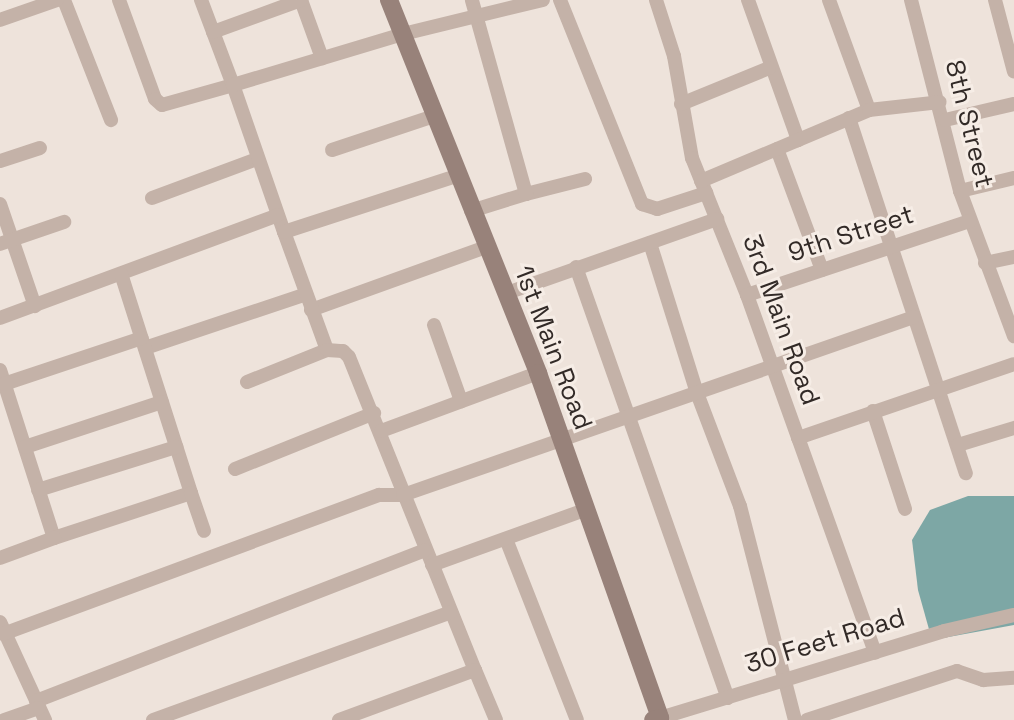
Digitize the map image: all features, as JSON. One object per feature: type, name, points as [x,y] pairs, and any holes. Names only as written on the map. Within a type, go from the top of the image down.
[{"type":"main road","name":"1st Main Road","points":[[389,0],[471,211],[538,373],[657,719]]},
{"type":"street","points":[[0,20],[57,0]]},
{"type":"street","points":[[64,0],[111,120]]},
{"type":"street","points":[[119,0],[158,103],[168,105],[403,34],[479,18],[543,0]]},
{"type":"street","points":[[201,0],[327,351]]},
{"type":"street","points":[[213,32],[301,0],[321,58]]},
{"type":"street","points":[[472,0],[526,194]]},
{"type":"street","points":[[559,0],[642,204],[657,209],[777,149],[869,110],[940,102]]},
{"type":"street","name":"3rd Main Road","points":[[656,0],[674,56],[681,104],[703,187],[747,295],[875,653]]},
{"type":"street","points":[[748,0],[769,68],[798,140]]},
{"type":"street","points":[[829,0],[869,110]]},
{"type":"street","name":"8th Street","points":[[911,0],[945,120],[960,191],[1014,336]]},
{"type":"street","points":[[995,0],[1008,26],[1014,72]]},
{"type":"street","points":[[681,104],[769,68]]},
{"type":"street","points":[[945,120],[1014,104]]},
{"type":"street","points":[[332,150],[434,116]]},
{"type":"street","points":[[849,118],[966,473]]},
{"type":"street","points":[[0,161],[40,148]]},
{"type":"street","points":[[777,149],[822,270]]},
{"type":"street","points":[[152,198],[257,159]]},
{"type":"street","points":[[284,232],[459,175]]},
{"type":"street","points":[[960,191],[1014,178]]},
{"type":"street","points":[[471,211],[585,179]]},
{"type":"street","points":[[0,204],[6,242],[35,306]]},
{"type":"street","points":[[0,318],[278,215]]},
{"type":"street","points":[[507,293],[718,219]]},
{"type":"street","name":"9th Street","points":[[747,295],[970,221]]},
{"type":"street","points":[[6,242],[64,222]]},
{"type":"street","points":[[650,243],[697,393],[740,506],[795,720]]},
{"type":"street","points":[[311,310],[486,247]]},
{"type":"street","points":[[985,263],[1014,257]]},
{"type":"street","points":[[576,267],[728,698]]},
{"type":"street","points":[[121,274],[204,531]]},
{"type":"street","points":[[54,538],[2,377],[144,343],[306,294]]},
{"type":"street","points":[[39,710],[6,656],[2,628],[367,499],[402,495],[914,317]]},
{"type":"street","points":[[433,326],[461,401]]},
{"type":"street","points":[[247,382],[327,351],[343,351],[349,357],[374,412],[402,495],[496,720]]},
{"type":"street","points":[[798,438],[1014,364]]},
{"type":"street","points":[[380,431],[538,373]]},
{"type":"street","points":[[25,447],[162,402]]},
{"type":"street","points":[[873,411],[905,509]]},
{"type":"street","points":[[235,469],[374,412]]},
{"type":"street","points":[[958,445],[1014,428]]},
{"type":"street","points":[[38,490],[176,447]]},
{"type":"street","points":[[0,558],[191,493]]},
{"type":"street","points":[[432,565],[585,510]]},
{"type":"street","points":[[506,539],[577,720]]},
{"type":"street","points":[[4,720],[39,710],[425,550]]},
{"type":"street","points":[[153,720],[451,612]]},
{"type":"street","name":"30 Feet Road","points":[[657,719],[875,653],[1014,615]]},
{"type":"street","points":[[339,720],[475,670]]},
{"type":"street","points":[[807,720],[957,671],[983,681],[1014,678]]},
{"type":"water","points":[[968,496],[1014,496],[1014,625],[932,640],[918,590],[912,540],[930,510]]}]
